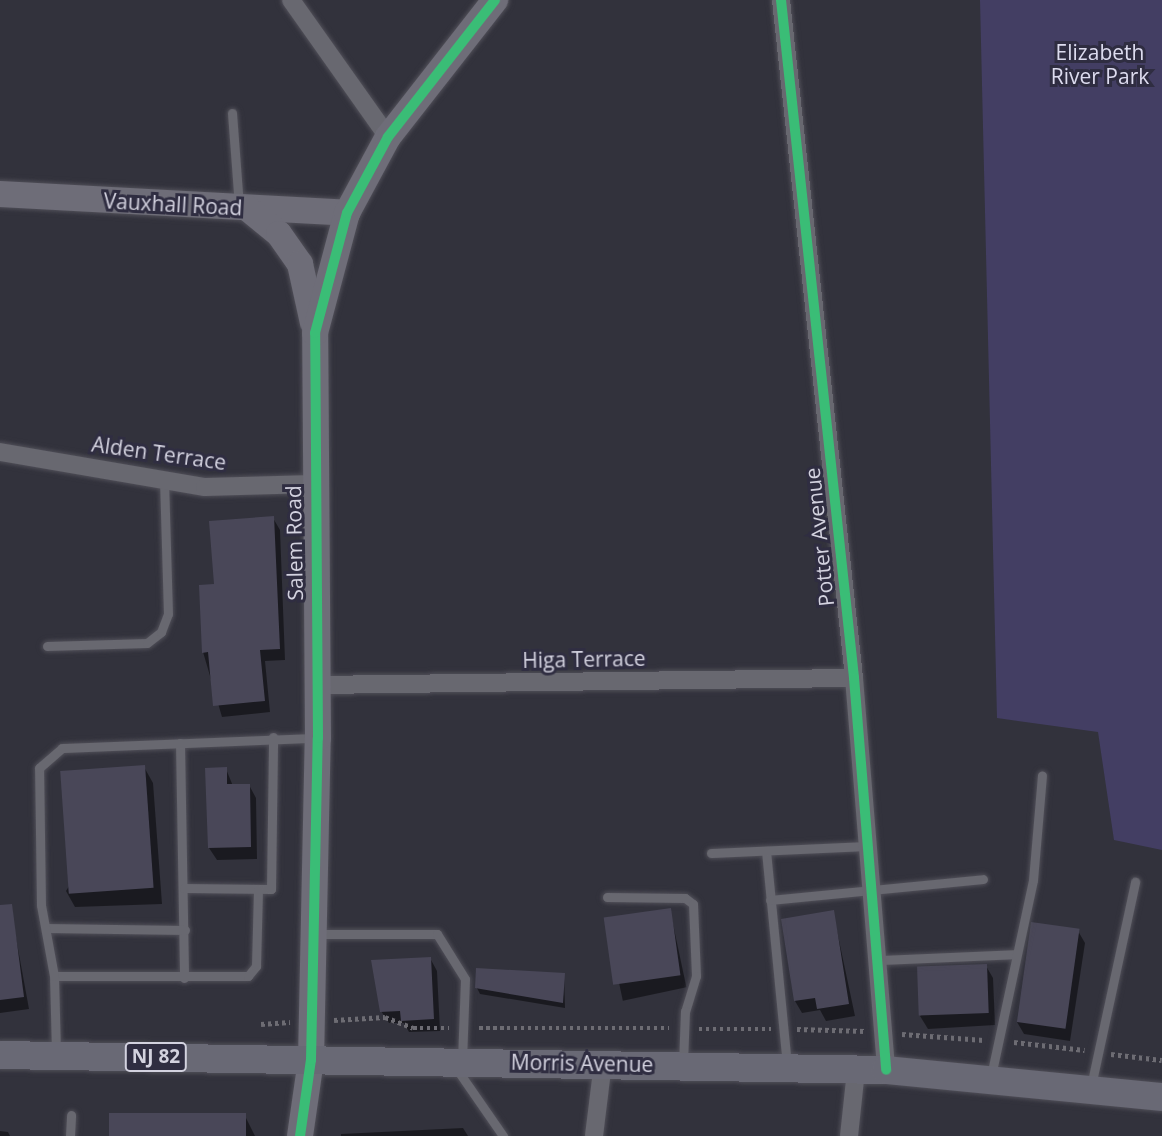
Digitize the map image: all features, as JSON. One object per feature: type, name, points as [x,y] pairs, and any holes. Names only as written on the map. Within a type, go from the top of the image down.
[{"type":"main road","name":"Morris Avenue","points":[[0,1055],[603,1063],[886,1070],[991,1078],[1162,1097]]},
{"type":"street","points":[[291,0],[388,137]]},
{"type":"street","name":"Salem Road","points":[[300,1136],[311,1060],[314,934],[317,738],[313,484],[315,333],[347,213],[388,137],[495,0]]},
{"type":"street","name":"Potter Avenue","points":[[781,0],[854,678],[880,960],[886,1070]]},
{"type":"street","name":"Vauxhall Road","points":[[0,194],[347,213]]},
{"type":"street","points":[[243,207],[279,234],[300,264],[315,333]]},
{"type":"street","name":"Alden Terrace","points":[[0,452],[205,487],[313,484]]},
{"type":"street","name":"Higa Terrace","points":[[316,685],[854,678]]},
{"type":"street","points":[[594,1136],[603,1063]]},
{"type":"street","points":[[849,1136],[856,1070]]},
{"type":"lane","points":[[232,113],[243,207]]},
{"type":"lane","points":[[47,646],[147,643],[161,632],[168,614],[164,480]]},
{"type":"lane","points":[[56,1055],[54,976],[46,928],[39,768],[62,748],[273,737],[317,738]]},
{"type":"lane","points":[[184,888],[271,889],[273,737]]},
{"type":"lane","points":[[180,743],[184,978]]},
{"type":"lane","points":[[991,1078],[1015,954],[1033,880],[1042,775]]},
{"type":"lane","points":[[711,853],[868,846]]},
{"type":"lane","points":[[766,851],[787,1068]]},
{"type":"lane","points":[[770,900],[984,879]]},
{"type":"lane","points":[[1091,1088],[1135,882]]},
{"type":"lane","points":[[54,976],[248,976],[256,966],[258,889]]},
{"type":"lane","points":[[607,897],[685,898],[692,904],[696,976],[684,1029],[683,1066]]},
{"type":"lane","points":[[46,928],[185,930]]},
{"type":"lane","points":[[314,934],[437,934],[465,979],[463,1028],[457,1061],[501,1131]]},
{"type":"lane","points":[[880,960],[1015,954]]},
{"type":"lane","points":[[70,1136],[71,1115]]},
{"type":"path","points":[[261,1024],[384,1017],[412,1028],[783,1029],[884,1032],[998,1041],[1162,1060]]},
{"type":"green space","name":"Elizabeth River Park","points":[[980,0],[1162,0],[1162,850],[1114,840],[1098,732],[997,718]]},
{"type":"building","points":[[274,516],[280,649],[260,650],[265,701],[213,706],[208,652],[202,653],[199,585],[214,584],[209,521]]},
{"type":"building","points":[[145,765],[154,888],[69,894],[60,771]]},
{"type":"building","points":[[227,767],[227,784],[250,784],[251,847],[208,848],[205,768]]},
{"type":"building","points":[[12,904],[24,997],[0,1000],[0,905]]},
{"type":"building","points":[[671,908],[680,975],[613,985],[604,917]]},
{"type":"building","points":[[834,910],[849,1004],[817,1009],[815,998],[794,1001],[781,919]]},
{"type":"building","points":[[1031,922],[1080,929],[1065,1029],[1017,1022]]},
{"type":"building","points":[[431,957],[434,1019],[401,1021],[400,1011],[380,1012],[371,960]]},
{"type":"building","points":[[987,964],[989,1013],[919,1015],[917,966]]},
{"type":"building","points":[[476,968],[565,973],[563,1003],[475,988]]},
{"type":"building","points":[[109,1113],[246,1113],[246,1136],[109,1136]]},
{"type":"cycle path","points":[[300,1136],[311,1060],[318,738],[315,333],[347,213],[388,137],[495,0]]},
{"type":"cycle path","points":[[781,0],[854,678],[886,1070]]}]
